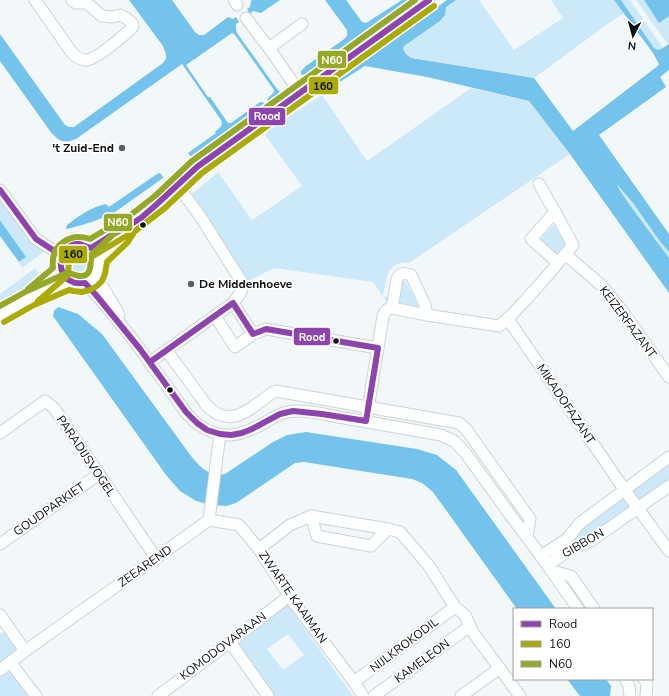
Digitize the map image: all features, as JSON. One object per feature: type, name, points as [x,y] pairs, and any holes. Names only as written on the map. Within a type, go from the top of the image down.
[{"type":"street","points":[[35,0],[72,53],[81,59],[85,60],[96,56],[131,30],[133,26],[132,23],[126,18],[120,16],[102,16],[87,3],[76,3],[72,0]]},
{"type":"street","points":[[91,248],[129,226],[160,202],[177,184],[197,167],[429,0]]},
{"type":"street","points":[[246,18],[300,93]]},
{"type":"street","points":[[269,48],[302,24]]},
{"type":"street","points":[[150,362],[233,304],[241,292],[243,284],[200,216],[177,184]]},
{"type":"street","points":[[366,421],[384,312],[387,309],[392,308],[499,326],[508,319],[572,245],[539,184]]},
{"type":"street","points":[[0,190],[36,239],[62,256]]},
{"type":"street","points":[[555,212],[531,239],[558,263]]},
{"type":"street","points":[[99,259],[122,237],[129,226]]},
{"type":"street","points":[[78,244],[91,248],[96,252],[100,264],[96,276],[92,280],[85,283],[77,284],[69,281],[61,271],[60,266],[60,261],[66,250],[71,246],[78,244]]},
{"type":"street","name":"KEIZERFAZANT","points":[[565,254],[601,285],[624,313],[669,378]]},
{"type":"street","points":[[30,298],[61,271]]},
{"type":"street","points":[[392,308],[397,279],[401,274],[407,274],[411,275],[428,315]]},
{"type":"street","points":[[96,276],[140,349]]},
{"type":"street","points":[[0,315],[30,298],[69,281]]},
{"type":"street","points":[[85,283],[140,349],[186,412],[193,420],[207,430],[220,434],[231,435],[248,431],[280,414],[293,411],[310,412],[366,421],[441,435],[454,441],[464,451],[527,536],[577,608]]},
{"type":"street","points":[[233,304],[253,334]]},
{"type":"street","points":[[215,316],[235,347],[253,334],[266,329],[378,348]]},
{"type":"street","name":"MIKADOFAZANT","points":[[508,319],[624,489]]},
{"type":"street","points":[[167,351],[207,406],[222,416],[231,417],[239,415],[272,393],[276,392],[459,423],[466,429],[530,519],[527,536]]},
{"type":"street","name":"PARADIJSVOGEL","points":[[0,433],[46,401],[54,408],[156,558]]},
{"type":"street","points":[[209,520],[220,434]]},
{"type":"street","name":"GIBBON","points":[[541,556],[567,539],[580,523],[669,457]]},
{"type":"street","name":"GOUDPARKIET","points":[[0,544],[99,474]]},
{"type":"street","name":"GIBBON","points":[[550,568],[572,548],[591,542],[669,486]]},
{"type":"street","points":[[624,489],[669,551]]},
{"type":"street","points":[[311,516],[317,536],[371,546],[388,529]]},
{"type":"street","points":[[259,548],[290,525],[311,516],[400,532],[429,566],[455,607],[465,615],[472,631],[520,696]]},
{"type":"street","name":"ZEEAREND","points":[[0,670],[209,520]]},
{"type":"street","name":"ZWARTE KAAIMAN","points":[[209,520],[239,525],[259,548],[289,596],[363,696]]},
{"type":"street","points":[[550,568],[571,576],[593,608]]},
{"type":"street","name":"KOMODOVARAAN","points":[[158,696],[289,596]]},
{"type":"street","name":"NIJLKROKODIL","points":[[354,682],[455,607]]},
{"type":"street","points":[[2,621],[25,651]]},
{"type":"street","name":"KAMELEON","points":[[374,696],[470,626]]},
{"type":"street","points":[[230,642],[268,696]]},
{"type":"street","points":[[10,662],[36,696]]},
{"type":"street","points":[[462,696],[500,668]]},
{"type":"street","points":[[626,680],[630,696]]},
{"type":"street","points":[[645,680],[647,684],[646,696]]},
{"type":"shaded area","points":[[456,0],[479,0],[514,50],[563,18],[551,0],[614,0],[624,14],[616,18],[534,78],[411,58],[406,54],[403,49],[404,46],[440,21],[446,7]]},
{"type":"shaded area","points":[[621,0],[630,0],[663,48],[658,50],[654,48]]},
{"type":"shaded area","points":[[636,0],[644,0],[659,23],[669,16],[668,45]]},
{"type":"shaded area","points":[[471,88],[529,101],[570,154],[409,263],[402,263],[392,268],[387,278],[383,296],[390,298],[388,304],[373,282],[274,268],[247,282],[192,194],[218,172],[252,220],[302,186],[265,135],[270,129],[322,95],[367,161]]},
{"type":"shaded area","points":[[617,183],[669,252],[669,258],[629,204],[619,189]]},
{"type":"shaded area","points":[[0,198],[24,233],[45,251],[22,268],[19,262],[26,257],[0,220]]},
{"type":"shaded area","points":[[556,222],[567,242],[555,256],[540,243],[541,238]]},
{"type":"shaded area","points":[[80,250],[90,254],[94,264],[90,274],[80,278],[70,274],[66,264],[70,254]]},
{"type":"shaded area","points":[[35,268],[41,276],[0,303],[0,294]]},
{"type":"shaded area","points":[[403,277],[419,307],[398,304],[400,282]]},
{"type":"shaded area","points":[[669,462],[669,482],[640,502],[631,490]]},
{"type":"shaded area","points":[[623,495],[632,506],[593,536],[569,546],[572,539],[583,525]]},
{"type":"shaded area","points":[[287,604],[353,696],[273,696],[234,642]],"holes":[[[288,634],[304,655],[283,670],[267,649]]]},
{"type":"shaded area","points":[[8,632],[18,651],[0,664],[0,633]]},
{"type":"shaded area","points":[[10,669],[30,696],[0,696],[0,677]]},
{"type":"water","points":[[129,0],[172,0],[195,32],[199,35],[204,35],[228,17],[233,19],[236,17],[239,22],[236,24],[237,33],[281,94],[269,102],[267,99],[274,92],[274,90],[235,35],[232,33],[186,65],[228,123],[231,123],[260,102],[263,102],[265,105],[192,158],[188,153],[216,133],[215,132],[221,127],[222,122],[182,64],[76,139],[62,141],[50,131],[0,61],[0,34],[65,125],[74,127],[163,63],[166,59],[163,46]]},
{"type":"water","points":[[252,0],[280,0],[261,13],[253,11],[250,14],[247,9],[250,7]]},
{"type":"water","points":[[325,0],[346,0],[362,22],[366,23],[402,0],[412,0],[368,30],[361,39],[351,43],[305,76],[301,74],[301,71],[306,66],[347,36],[347,30]]},
{"type":"water","points":[[447,0],[456,0],[446,7],[445,15],[440,21],[404,46],[403,49],[406,54],[411,58],[534,78],[573,131],[659,65],[653,53],[614,0],[621,0],[654,48],[658,50],[669,44],[669,70],[660,77],[666,87],[599,135],[669,234],[669,252],[617,184],[629,204],[669,258],[669,293],[570,154],[529,101],[427,77],[365,66],[335,85],[334,82]]},
{"type":"water","points":[[644,0],[669,0],[669,16],[659,23]]},
{"type":"water","points":[[160,173],[163,178],[115,212],[91,222],[67,229],[66,228],[67,225],[85,212],[106,204],[109,207]]},
{"type":"water","points":[[0,220],[26,257],[19,262],[0,236]]},
{"type":"water","points":[[58,307],[78,314],[102,334],[191,456],[201,467],[210,473],[220,475],[225,474],[273,442],[287,435],[306,432],[417,449],[437,455],[456,470],[555,608],[516,608],[433,492],[422,483],[412,479],[304,462],[295,463],[236,503],[226,506],[212,505],[196,501],[180,491],[166,475],[53,316],[54,311]]},
{"type":"water","points":[[568,680],[607,680],[611,686],[610,696],[580,696]]},
{"type":"transit line","name":"N60","points":[[0,306],[27,291],[67,273],[79,276],[84,276],[87,274],[89,272],[92,254],[116,232],[124,220],[155,196],[192,161],[415,0]]},
{"type":"transit line","name":"Rood","points":[[150,362],[233,303],[253,334],[266,329],[378,348],[366,421],[293,411],[280,414],[242,433],[231,435],[220,434],[207,430],[186,412],[140,349],[85,283],[76,283],[67,279],[61,267],[61,260],[63,254],[72,245],[79,244],[91,248],[141,218],[197,167],[429,0]]},
{"type":"transit line","name":"160","points":[[4,322],[34,305],[69,290],[82,292],[97,286],[102,281],[105,274],[107,262],[128,242],[135,231],[165,208],[202,173],[434,6]]},
{"type":"transit line","name":"Rood","points":[[0,190],[36,239],[62,256]]},
{"type":"transit line","name":"N60","points":[[28,289],[53,268],[55,253],[63,242],[75,237],[90,239],[120,221]]},
{"type":"transit line","name":"160","points":[[38,301],[67,276],[69,261],[72,255],[75,253],[80,253],[93,256],[128,235]]},
{"type":"place","name":"'t Zuid-End","points":[[122,148]]},
{"type":"place","name":"De Middenhoeve","points":[[191,284]]}]
